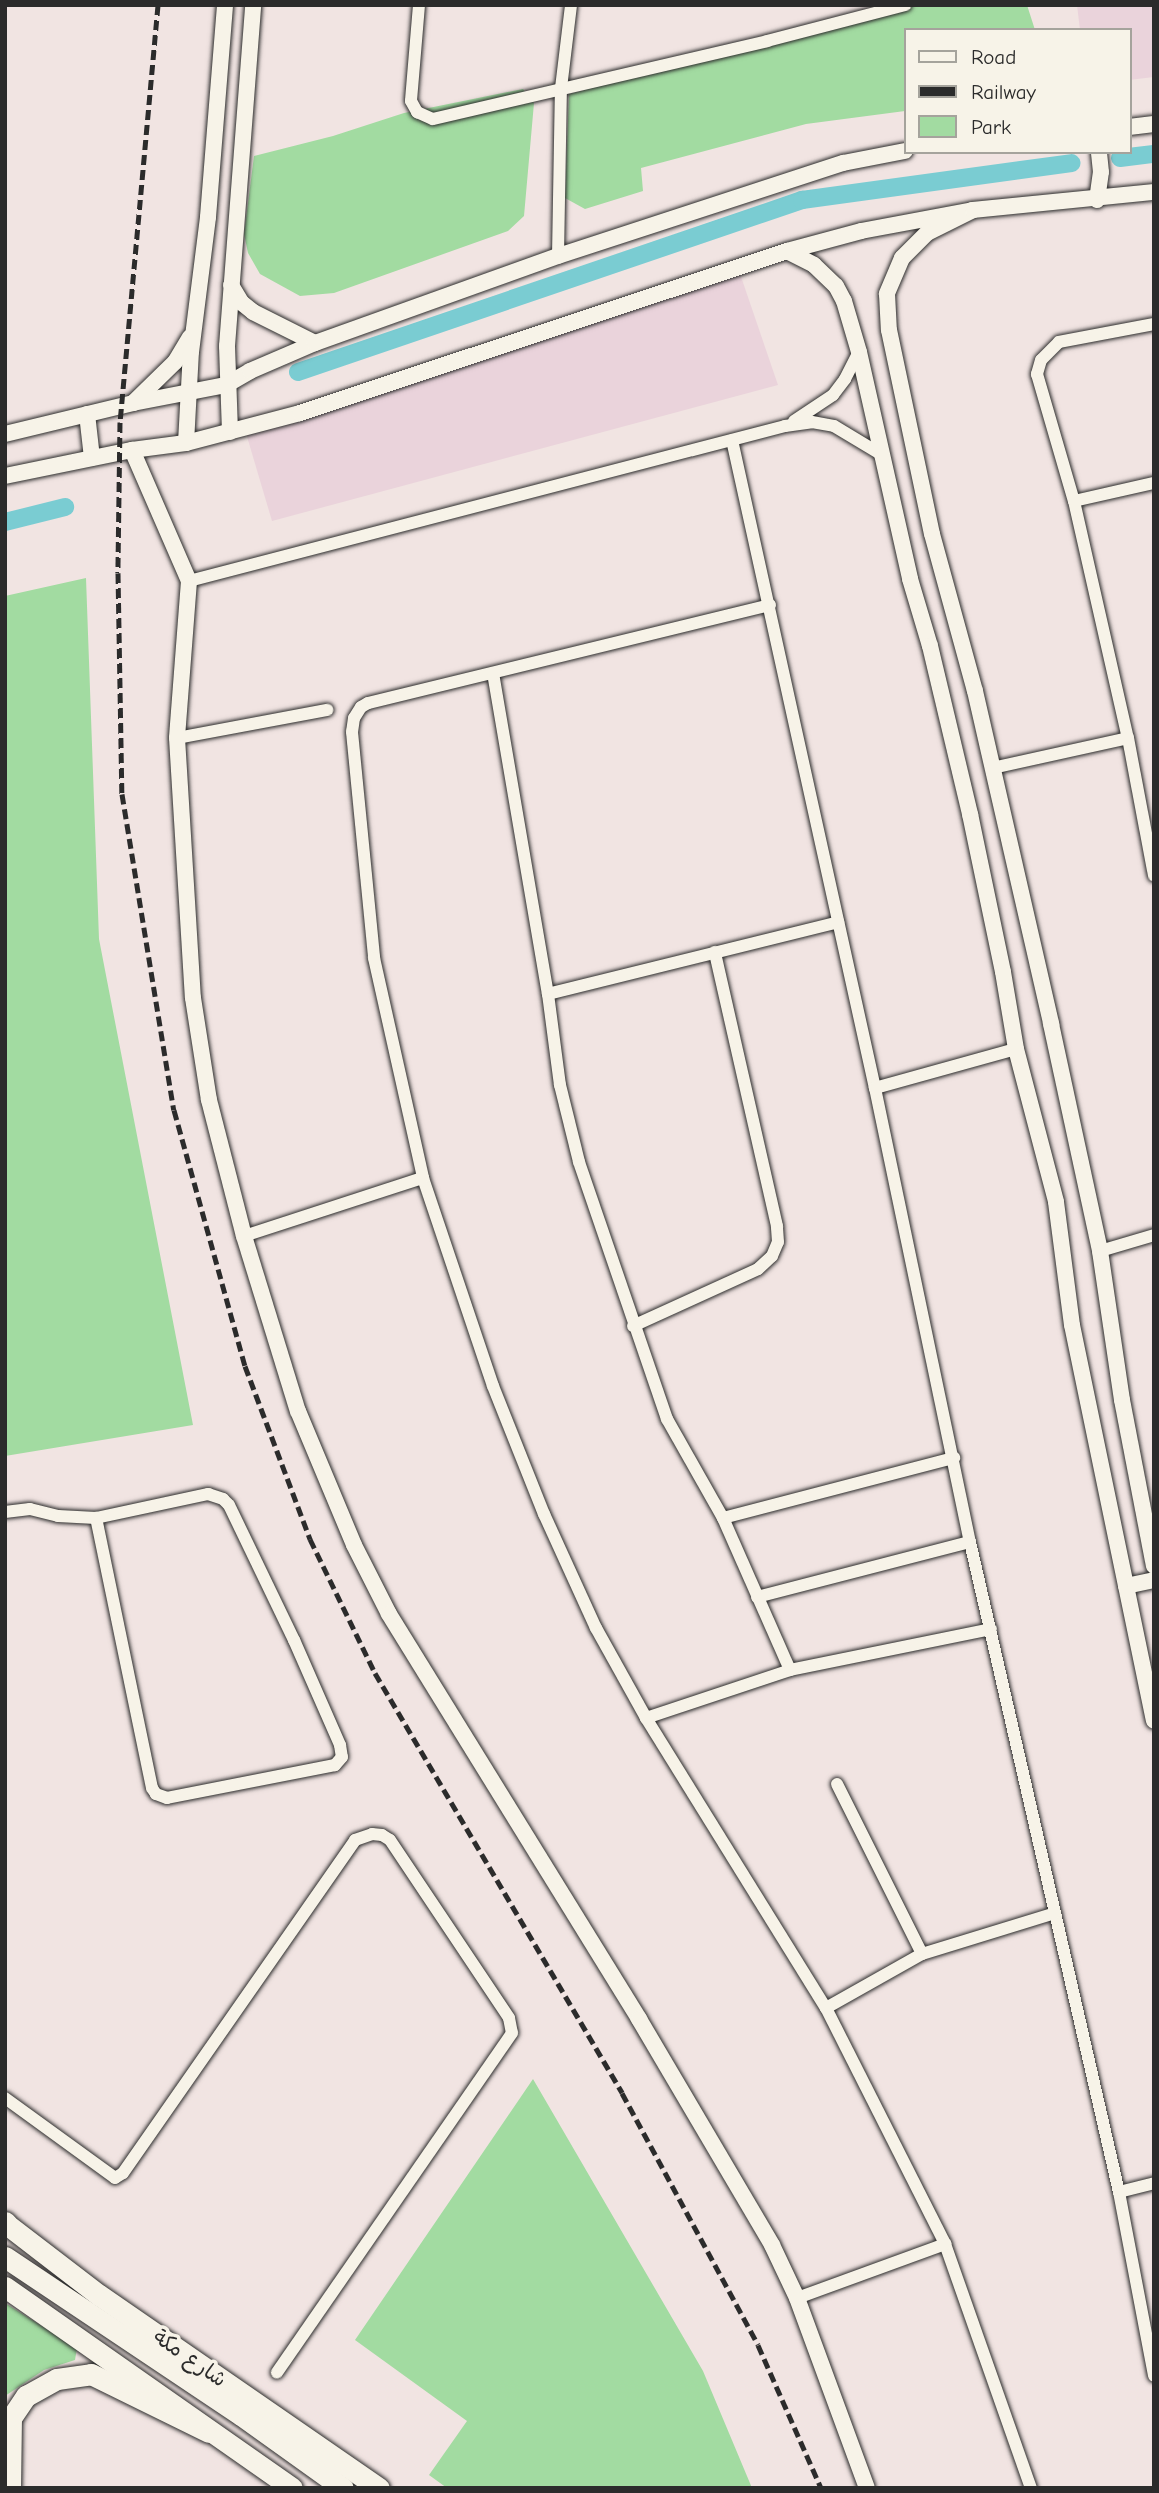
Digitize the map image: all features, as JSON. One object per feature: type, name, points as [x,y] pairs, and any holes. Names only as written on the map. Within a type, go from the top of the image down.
[{"type":"main road","name":"شارع مكة","points":[[6,2223],[99,2295],[379,2488]]},
{"type":"main road","points":[[5,2257],[241,2415],[343,2488]]},
{"type":"main road","points":[[5,2287],[292,2488]]},
{"type":"main road","points":[[9,2488],[11,2418],[26,2396],[57,2379],[91,2374],[209,2432]]},
{"type":"main road","points":[[5,2476],[9,2488]]},
{"type":"street","points":[[186,443],[225,5]]},
{"type":"street","points":[[230,432],[226,385],[230,285],[253,5]]},
{"type":"street","points":[[419,5],[411,101],[412,106],[425,117],[433,119],[767,41],[905,5]]},
{"type":"street","points":[[558,256],[561,88],[571,5]]},
{"type":"street","points":[[1131,127],[1154,124]]},
{"type":"street","points":[[5,434],[133,403],[226,385],[315,343],[558,256],[843,163],[904,151]]},
{"type":"street","points":[[1097,200],[1101,172],[1099,154]]},
{"type":"street","points":[[5,477],[132,450],[186,443],[230,432],[363,393],[787,251],[861,231],[973,210],[1097,200],[1154,192]]},
{"type":"street","points":[[973,210],[927,233],[902,258],[887,294],[889,330],[932,534],[975,691],[1100,1251],[1122,1401],[1154,1566]]},
{"type":"street","points":[[787,251],[814,265],[836,286],[844,301],[859,352],[901,539],[970,814],[1016,1049],[1056,1202],[1072,1325],[1154,1721]]},
{"type":"street","points":[[230,285],[242,303],[254,312],[315,343]]},
{"type":"street","points":[[1154,324],[1059,342],[1041,360],[1037,374],[1074,501],[1128,738],[1154,876]]},
{"type":"street","points":[[133,403],[175,362],[195,329]]},
{"type":"street","points":[[785,426],[833,395],[859,352]]},
{"type":"street","points":[[87,414],[92,458]]},
{"type":"street","points":[[189,581],[785,426],[812,422],[834,426],[882,455]]},
{"type":"street","points":[[733,440],[876,1088],[970,1542],[1119,2192],[1154,2376]]},
{"type":"street","points":[[132,450],[189,581],[177,737],[193,998],[209,1100],[244,1236],[298,1411],[354,1545],[389,1614],[639,2019],[772,2245],[797,2298],[867,2488]]},
{"type":"street","points":[[1074,501],[1154,483]]},
{"type":"street","points":[[901,539],[932,534]]},
{"type":"street","points":[[770,605],[368,703],[354,718],[352,732],[374,958],[424,1178],[493,1386],[544,1514],[596,1628],[646,1718],[826,2008],[945,2244],[1031,2488]]},
{"type":"street","points":[[493,673],[548,994],[560,1086],[579,1163],[667,1419],[723,1518],[790,1670]]},
{"type":"street","points":[[177,737],[327,710]]},
{"type":"street","points":[[992,768],[1128,738]]},
{"type":"street","points":[[548,994],[838,922]]},
{"type":"street","points":[[633,1326],[758,1269],[772,1256],[778,1242],[777,1226],[715,953]]},
{"type":"street","points":[[876,1088],[1016,1049]]},
{"type":"street","points":[[244,1236],[424,1178]]},
{"type":"street","points":[[1100,1251],[1154,1235]]},
{"type":"street","points":[[723,1518],[954,1458]]},
{"type":"street","points":[[5,1512],[30,1509],[58,1516],[96,1518],[208,1494],[215,1495],[229,1505],[340,1745],[342,1757],[335,1765],[167,1798],[156,1794],[152,1788],[96,1518]]},
{"type":"street","points":[[757,1597],[970,1542]]},
{"type":"street","points":[[1126,1586],[1154,1580]]},
{"type":"street","points":[[646,1718],[790,1670],[991,1629]]},
{"type":"street","points":[[837,1784],[922,1954]]},
{"type":"street","points":[[5,2098],[116,2178],[128,2166],[355,1840],[372,1834],[382,1835],[390,1840],[509,2018],[512,2033],[278,2374]]},
{"type":"street","points":[[826,2008],[922,1954],[1055,1913]]},
{"type":"street","points":[[1119,2192],[1154,2183]]},
{"type":"street","points":[[797,2298],[945,2244]]},
{"type":"shaded area","points":[[1077,5],[1154,5],[1154,77],[1131,80],[1131,28],[1080,28]]},
{"type":"shaded area","points":[[736,262],[778,385],[272,521],[243,423]]},
{"type":"green space","points":[[907,5],[1027,5],[1034,28],[904,28],[904,111],[806,124],[641,168],[643,191],[585,209],[565,198],[569,94]]},
{"type":"green space","points":[[523,89],[534,103],[524,216],[508,231],[334,293],[300,296],[260,274],[248,253],[244,234],[254,156],[333,136],[404,113]]},
{"type":"green space","points":[[86,578],[99,939],[193,1425],[5,1456],[5,596]]},
{"type":"green space","points":[[533,2079],[703,2371],[752,2488],[447,2488],[429,2475],[467,2421],[355,2340]]},
{"type":"green space","points":[[5,2303],[77,2348],[75,2360],[44,2370],[5,2396]]},
{"type":"waterway","points":[[1120,158],[1154,154]]},
{"type":"waterway","points":[[298,372],[802,200],[1071,163]]},
{"type":"waterway","points":[[5,522],[65,507]]},
{"type":"railway","points":[[158,5],[120,422],[118,573],[122,794],[174,1110],[245,1366],[310,1539],[375,1673],[622,2093],[758,2345],[821,2488]]}]
